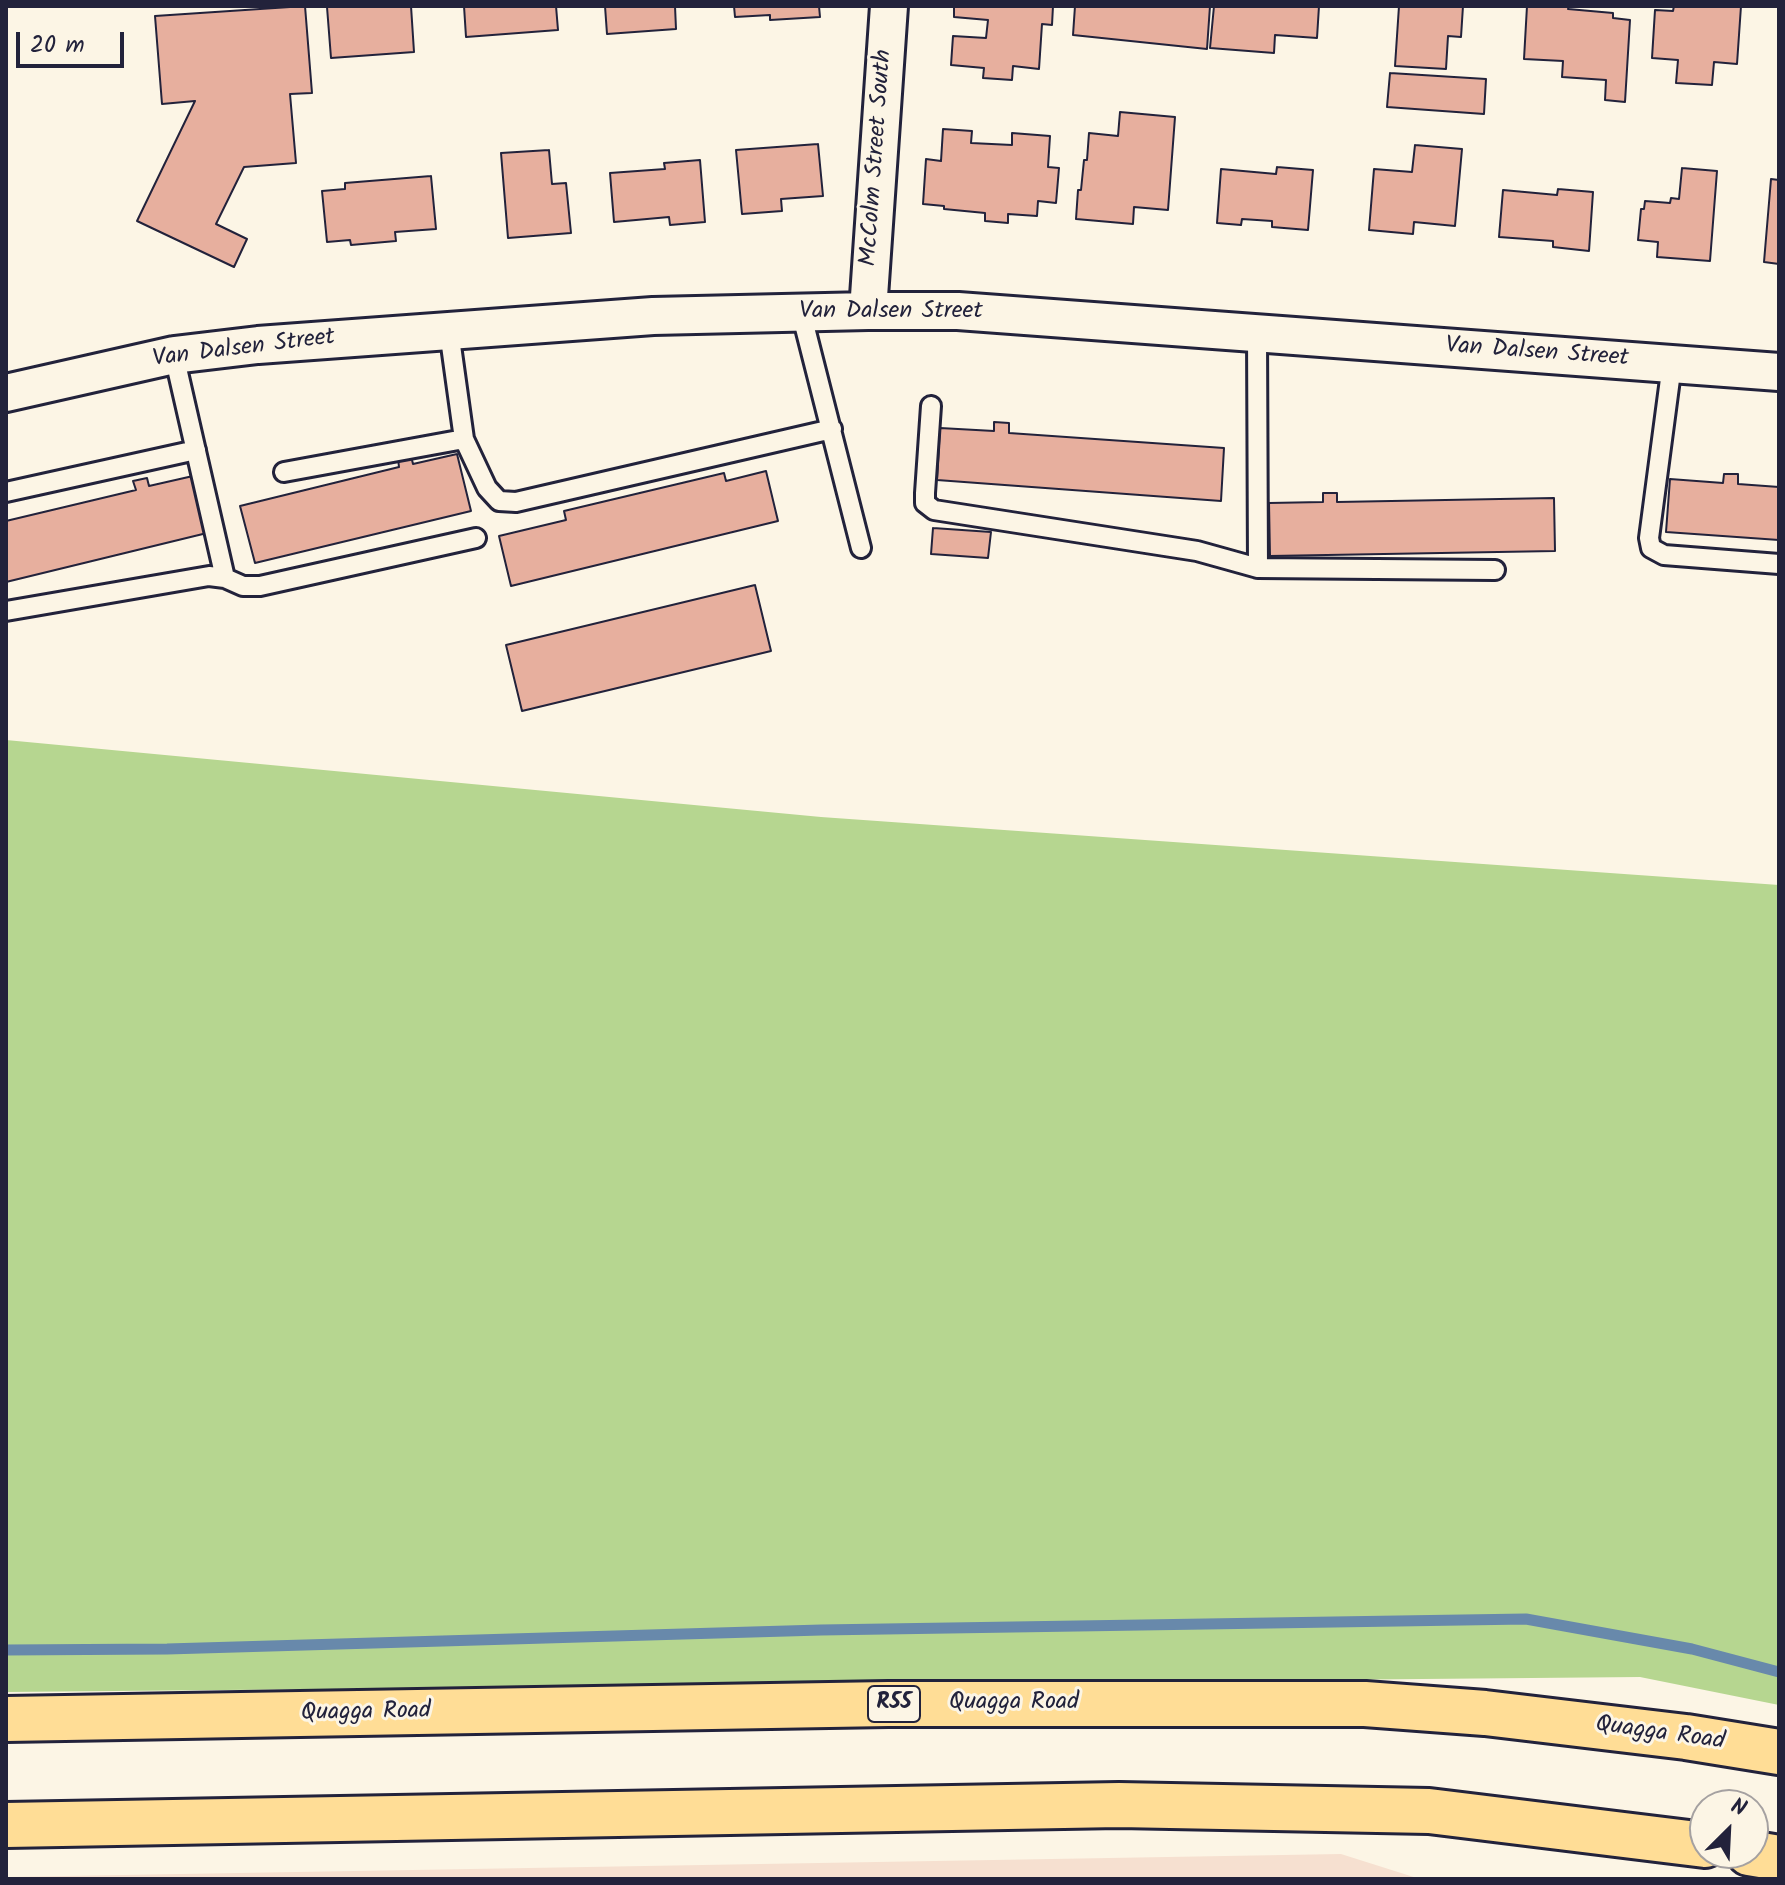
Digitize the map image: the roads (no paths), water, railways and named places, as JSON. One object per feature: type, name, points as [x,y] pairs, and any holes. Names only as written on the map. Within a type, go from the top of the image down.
[{"type":"main road","name":"Quagga Road","points":[[6,1719],[888,1704],[1365,1704],[1500,1714],[1779,1752]]},
{"type":"main road","points":[[6,1825],[1119,1805],[1429,1811],[1689,1843]]},
{"type":"street","name":"McColm Street South","points":[[868,311],[889,6]]},
{"type":"street","name":"Van Dalsen Street","points":[[6,393],[174,355],[258,345],[653,316],[868,311],[958,311],[1779,372]]},
{"type":"lane","points":[[801,312],[861,548]]},
{"type":"lane","points":[[449,331],[464,439],[487,488],[499,501],[516,502],[832,429]]},
{"type":"lane","points":[[1257,333],[1258,568]]},
{"type":"lane","points":[[174,355],[225,578]]},
{"type":"lane","points":[[1672,364],[1649,538],[1651,548],[1664,555],[1779,564]]},
{"type":"lane","points":[[931,406],[925,503],[934,510],[1197,551],[1258,568],[1495,570]]},
{"type":"lane","points":[[284,472],[464,439]]},
{"type":"lane","points":[[6,492],[196,450]]},
{"type":"lane","points":[[6,611],[197,578],[225,578],[243,586],[260,586],[476,538]]},
{"type":"waterway","points":[[6,1650],[167,1649],[821,1630],[1526,1619],[1692,1649],[1779,1672]]}]
